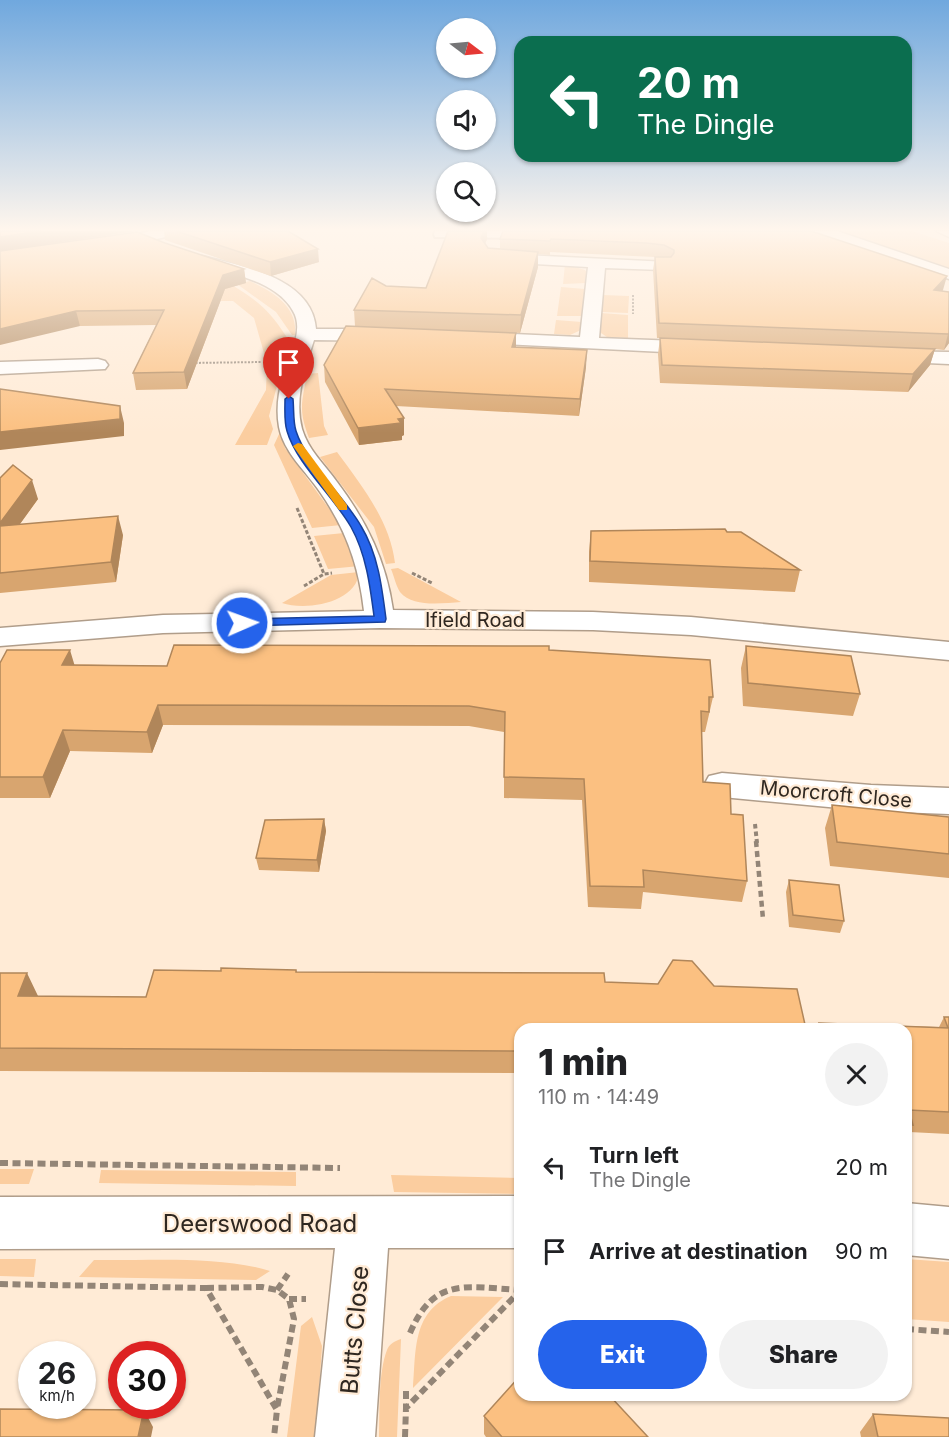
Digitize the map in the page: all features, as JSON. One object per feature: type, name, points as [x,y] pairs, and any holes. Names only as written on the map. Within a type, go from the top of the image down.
[{"type":"street","points":[[290,298],[304,315],[306,334],[297,360],[289,399],[291,430],[299,447],[356,526],[372,568],[380,619]]},
{"type":"street","points":[[589,343],[593,298]]},
{"type":"street","points":[[306,334],[402,336]]},
{"type":"street","points":[[449,338],[723,349]]},
{"type":"street","points":[[87,386],[109,347]]},
{"type":"street","points":[[869,356],[949,358]]},
{"type":"street","points":[[0,368],[98,365]]},
{"type":"street","name":"Ifield Road","points":[[0,637],[163,624],[380,619],[604,621],[691,626],[949,651]]},
{"type":"street","name":"Moorcroft Close","points":[[737,786],[871,798],[949,801]]},
{"type":"street","name":"Deerswood Road","points":[[0,1223],[514,1222]]},
{"type":"street","name":"Butts Close","points":[[345,1437],[364,1224]]},
{"type":"street","points":[[912,1230],[949,1233]]},
{"type":"path","points":[[633,298],[633,317]]},
{"type":"path","points":[[182,364],[297,360]]},
{"type":"path","points":[[737,786],[762,918]]},
{"type":"path","points":[[0,1163],[342,1168]]},
{"type":"path","points":[[0,1284],[262,1287],[277,1290],[289,1299],[294,1319],[274,1437]]},
{"type":"path","points":[[206,1288],[277,1410]]},
{"type":"path","points":[[408,1341],[415,1316],[430,1298],[449,1288],[514,1291]]},
{"type":"path","points":[[406,1408],[514,1297]]},
{"type":"path","points":[[912,1329],[949,1332]]},
{"type":"path","points":[[405,1437],[406,1385]]},
{"type":"shaded area","points":[[221,298],[251,298],[262,307],[288,339],[283,360],[266,360],[254,318],[233,301],[221,301]]},
{"type":"shaded area","points":[[257,298],[279,298],[282,301],[292,316],[295,335],[292,335],[276,312]]},
{"type":"shaded area","points":[[559,298],[584,298],[582,316],[557,316]]},
{"type":"shaded area","points":[[602,298],[629,298],[628,313],[601,312]]},
{"type":"shaded area","points":[[601,313],[628,315],[628,338],[607,337],[601,333]]},
{"type":"shaded area","points":[[556,320],[582,322],[581,330],[570,335],[554,334]]},
{"type":"shaded area","points":[[267,363],[283,363],[269,416],[273,429],[267,445],[235,445],[266,390]]},
{"type":"shaded area","points":[[318,373],[324,426],[328,435],[309,438],[303,420],[303,399],[307,374]]},
{"type":"shaded area","points":[[280,432],[285,448],[341,525],[312,528],[274,445]]},
{"type":"shaded area","points":[[337,452],[381,518],[395,563],[386,564],[374,527],[320,457]]},
{"type":"shaded area","points":[[344,533],[360,566],[328,569],[314,536]]},
{"type":"shaded area","points":[[398,568],[461,602],[429,603],[406,597],[400,592],[391,569]]},
{"type":"shaded area","points":[[359,572],[356,583],[340,598],[316,605],[282,603],[331,575]]},
{"type":"shaded area","points":[[0,1169],[34,1169],[29,1184],[0,1184]]},
{"type":"shaded area","points":[[101,1170],[296,1172],[296,1186],[99,1183]]},
{"type":"shaded area","points":[[391,1175],[514,1178],[514,1194],[394,1192]]},
{"type":"shaded area","points":[[0,1259],[36,1259],[34,1277],[0,1276]]},
{"type":"shaded area","points":[[912,1259],[949,1262],[949,1322],[912,1319]]},
{"type":"shaded area","points":[[94,1260],[206,1261],[250,1266],[270,1271],[256,1280],[79,1277]]},
{"type":"shaded area","points":[[451,1296],[503,1297],[413,1388],[418,1335],[429,1312],[438,1303]]},
{"type":"shaded area","points":[[312,1317],[322,1346],[316,1437],[287,1437],[301,1326]]},
{"type":"shaded area","points":[[401,1339],[397,1437],[379,1437],[380,1393],[384,1359],[389,1346]]},
{"type":"building","points":[[0,298],[214,298],[184,372],[133,373],[164,310],[76,311],[0,329]]},
{"type":"building","points":[[361,298],[526,298],[521,315],[354,310]]},
{"type":"building","points":[[657,298],[949,298],[948,334],[659,323]]},
{"type":"building","points":[[346,326],[516,333],[512,347],[587,350],[580,399],[385,389],[404,418],[398,419],[401,423],[358,428],[324,365]]},
{"type":"building","points":[[660,338],[935,349],[913,374],[662,365]]},
{"type":"building","points":[[0,389],[120,406],[120,419],[0,432]]},
{"type":"building","points":[[13,465],[32,480],[0,523],[0,478]]},
{"type":"building","points":[[118,516],[111,562],[0,573],[0,526]]},
{"type":"building","points":[[725,529],[727,532],[741,532],[800,570],[590,561],[591,531]]},
{"type":"building","points":[[174,645],[549,646],[549,650],[710,660],[713,697],[709,697],[709,712],[701,711],[703,782],[730,784],[731,814],[743,815],[747,881],[643,870],[644,887],[590,886],[584,779],[504,777],[505,712],[469,706],[158,705],[147,732],[63,730],[43,777],[0,777],[0,663],[7,650],[70,650],[62,665],[167,666]]},
{"type":"building","points":[[746,646],[851,656],[860,694],[748,683]]},
{"type":"building","points":[[832,805],[949,817],[949,854],[837,842]]},
{"type":"building","points":[[324,819],[317,860],[256,858],[265,820]]},
{"type":"building","points":[[789,880],[839,885],[844,921],[793,915]]},
{"type":"building","points":[[673,960],[692,961],[714,986],[797,989],[805,1023],[514,1023],[514,1051],[0,1048],[0,973],[27,973],[18,996],[146,997],[154,970],[221,971],[221,968],[296,970],[296,972],[604,973],[605,982],[658,984]]},
{"type":"building","points":[[944,1017],[949,1017],[949,1112],[912,1110],[912,1027],[948,1028]]},
{"type":"building","points":[[514,1383],[514,1401],[615,1401],[648,1437],[502,1437],[484,1416]]},
{"type":"building","points":[[0,1409],[18,1409],[18,1419],[96,1419],[96,1410],[108,1410],[108,1419],[142,1419],[138,1437],[0,1437]]},
{"type":"building","points":[[873,1414],[949,1418],[949,1437],[878,1437]]},
{"type":"slow traffic","points":[[298,446],[343,508]]},
{"type":"route","points":[[242,623],[380,619],[376,583],[367,551],[356,526],[299,447],[291,430],[289,399]]}]
